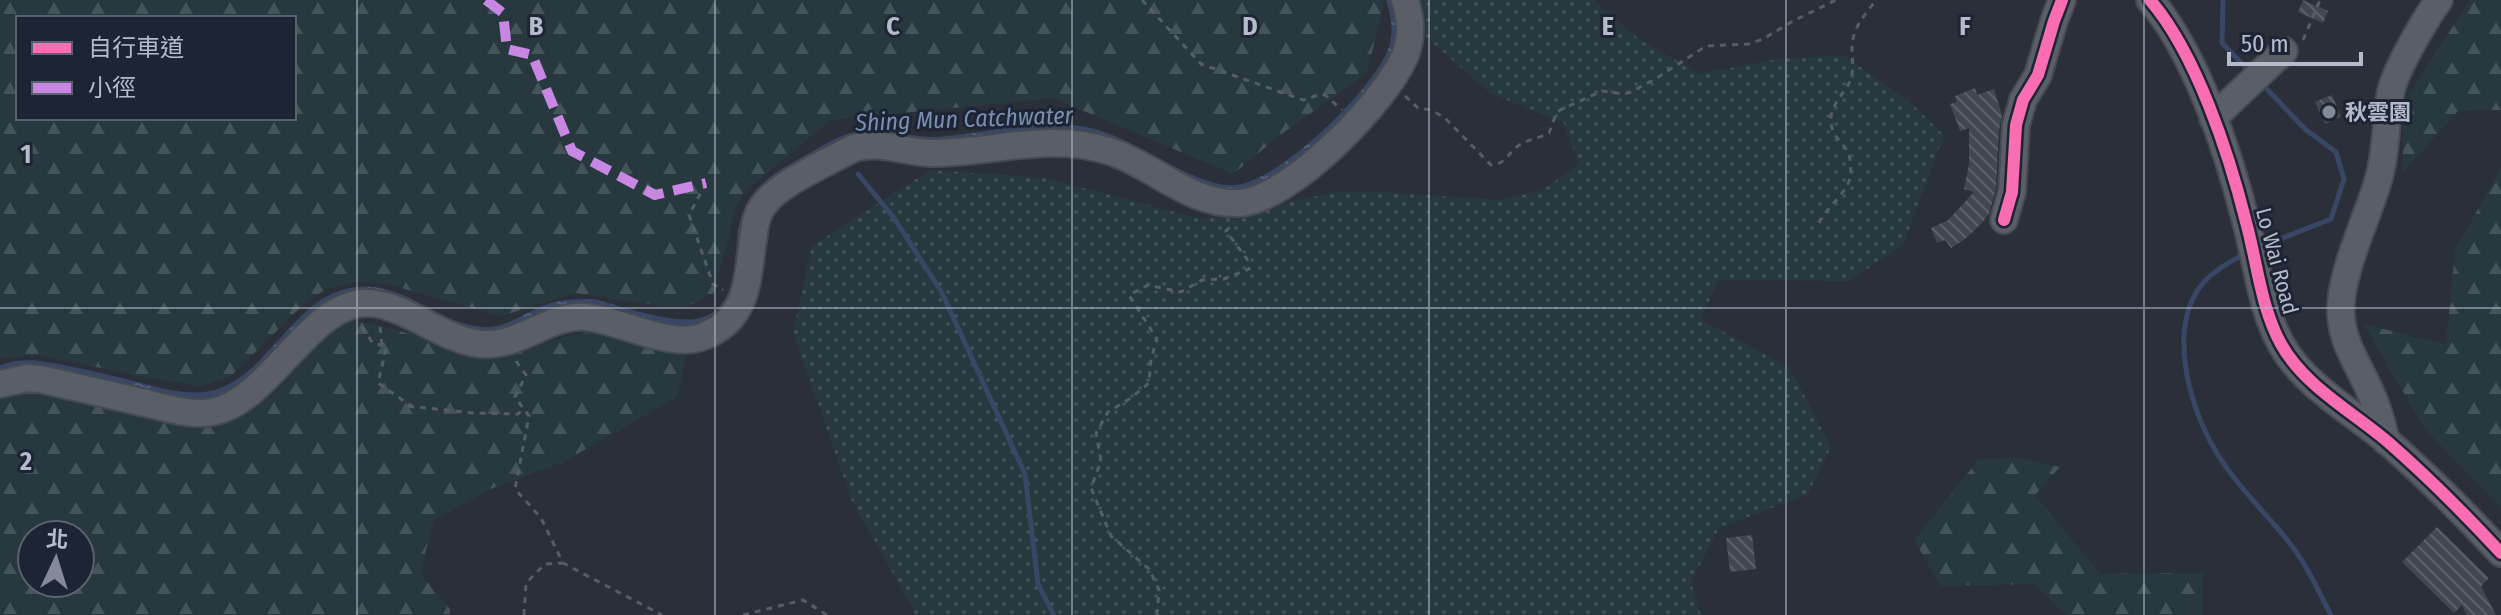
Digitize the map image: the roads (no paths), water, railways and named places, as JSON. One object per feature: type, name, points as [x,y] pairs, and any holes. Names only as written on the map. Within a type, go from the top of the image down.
[{"type":"street","points":[[0,384],[27,378],[40,379],[182,412],[209,413],[234,404],[330,315],[355,304],[383,305],[461,340],[481,344],[512,340],[573,317],[597,319],[670,338],[695,339],[705,336],[736,314],[741,304],[756,221],[766,202],[777,191],[864,145],[935,153],[1048,141],[1080,144],[1116,153],[1209,201],[1244,203],[1263,198],[1310,166],[1355,123],[1390,83],[1405,56],[1411,30],[1405,0]]},
{"type":"street","points":[[2004,220],[2012,192],[2016,125],[2023,100],[2038,75],[2062,0]]},
{"type":"street","name":"Lo Wai Road","points":[[2150,0],[2163,14],[2180,43],[2213,118],[2246,222],[2262,292],[2280,342],[2293,363],[2449,497],[2501,553]]},
{"type":"street","points":[[2386,441],[2369,387],[2351,356],[2341,315],[2342,293],[2379,177],[2392,87],[2421,27],[2439,0]]},
{"type":"street","points":[[2213,118],[2277,58]]},
{"type":"water","points":[[1386,0],[1400,0],[1398,59],[1296,171],[1232,199],[1113,147],[935,148],[882,141],[772,189],[737,302],[698,333],[590,314],[494,340],[376,301],[220,405],[0,380],[0,365],[33,360],[170,390],[206,392],[218,389],[250,369],[302,315],[322,299],[345,289],[365,286],[401,294],[449,318],[483,327],[501,325],[551,303],[578,299],[594,299],[662,317],[700,318],[715,311],[724,300],[734,270],[740,221],[757,190],[790,164],[832,140],[865,130],[935,137],[1033,125],[1072,125],[1109,133],[1203,179],[1236,185],[1255,180],[1276,168],[1324,130],[1380,65],[1391,41]]},
{"type":"waterway","points":[[2223,0],[2222,43],[2250,72]]},
{"type":"waterway","points":[[2260,247],[2331,219],[2344,179],[2336,152],[2305,129],[2263,85]]},
{"type":"waterway","points":[[858,174],[894,218],[942,293],[1025,474],[1038,584],[1054,615]]},
{"type":"waterway","points":[[2244,254],[2208,278],[2192,300],[2184,342],[2190,389],[2215,450],[2294,549],[2331,615]]},
{"type":"place","name":"秋雲園","points":[[2329,112]]},
{"type":"water label","name":"Shing Mun Catchwater","points":[[964,119]]}]
